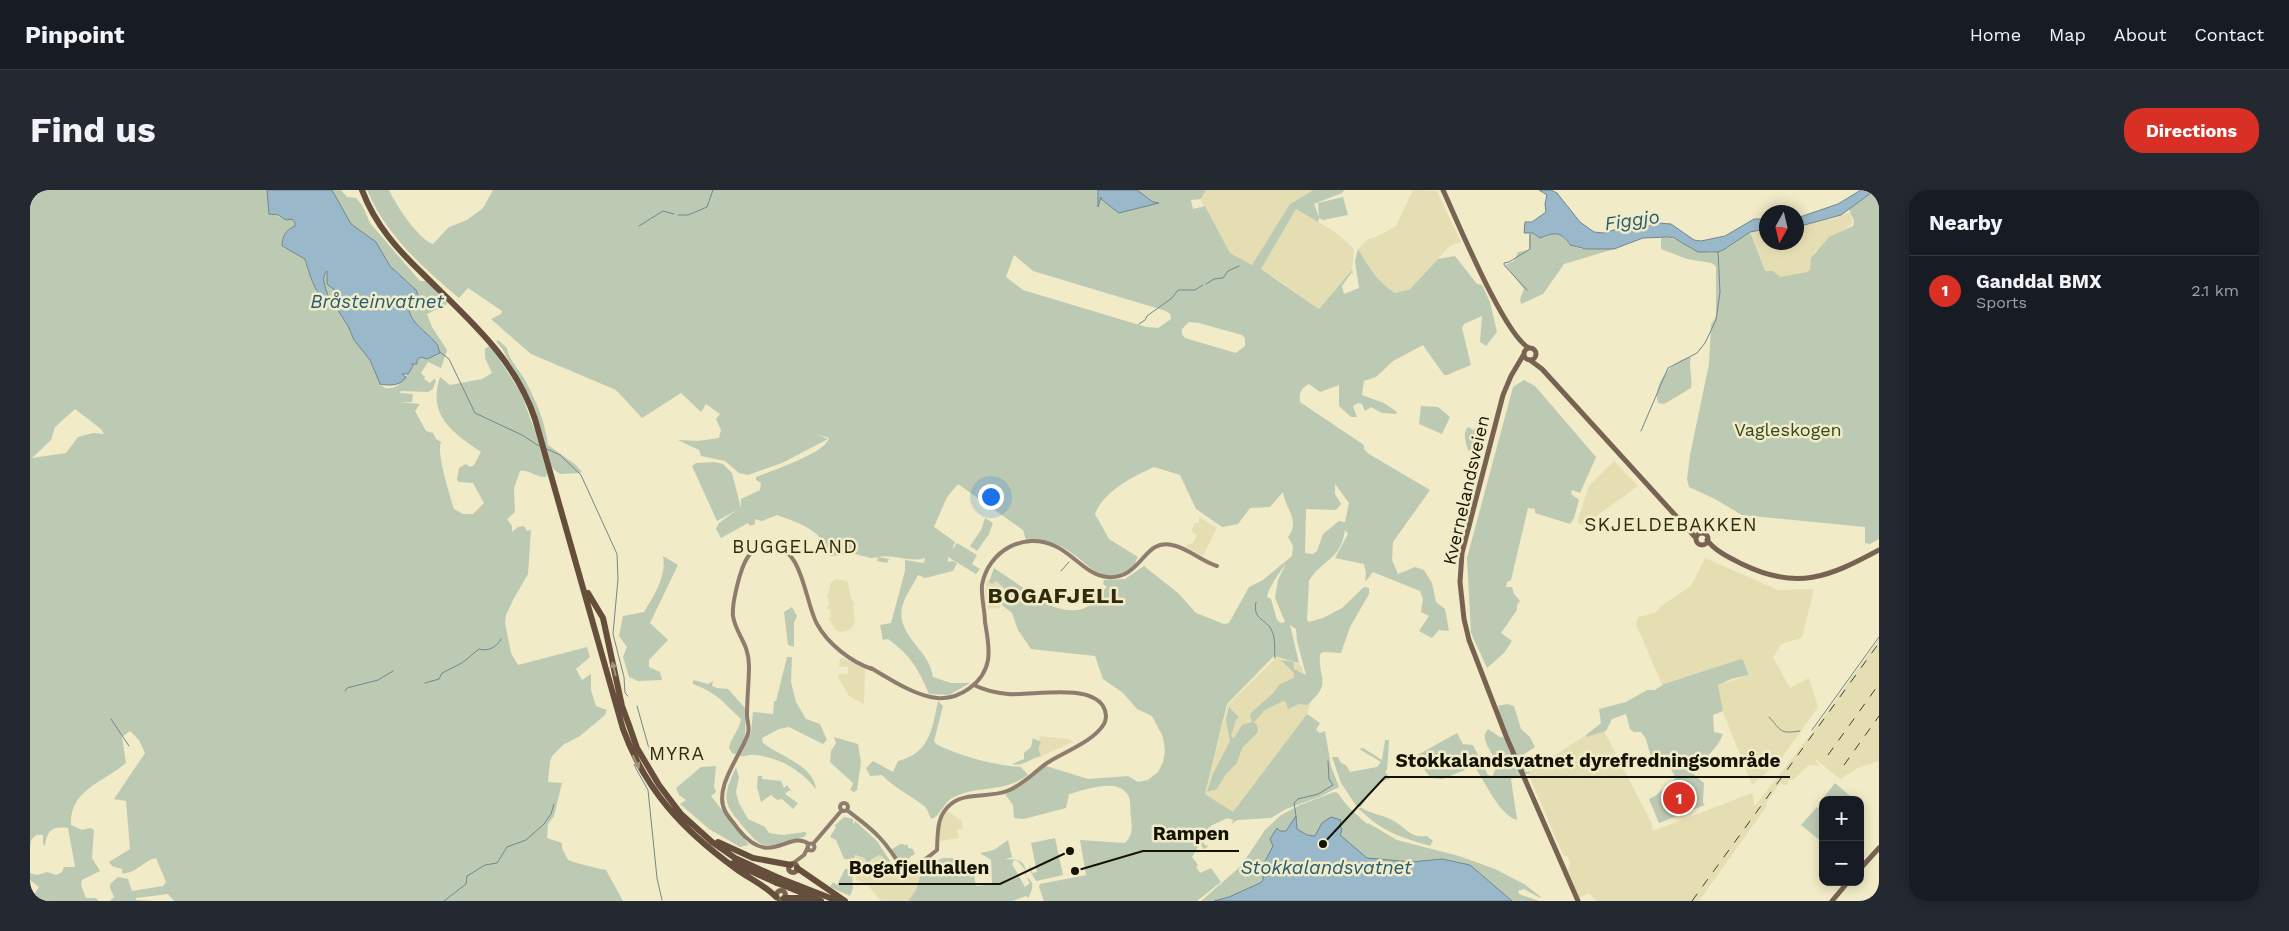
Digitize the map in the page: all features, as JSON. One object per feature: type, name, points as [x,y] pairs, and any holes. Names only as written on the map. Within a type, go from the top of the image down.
[{"type":"highway","points":[[362,190],[372,214],[390,240],[488,338],[506,361],[528,399],[544,449],[619,717],[638,765],[653,791],[669,810],[711,849],[736,869],[780,897],[801,898],[811,901]]},
{"type":"highway","points":[[582,582],[602,618],[622,706],[637,748],[665,794],[694,827],[735,858],[778,880]]},
{"type":"highway","points":[[694,827],[716,841],[746,856],[793,868],[845,901]]},
{"type":"highway","points":[[711,849],[730,861],[778,880],[821,901]]},
{"type":"highway","points":[[796,888],[838,901]]},
{"type":"main road","points":[[1443,190],[1492,295],[1526,351],[1529,360],[1542,369],[1664,504],[1697,536],[1698,544],[1706,542]]},
{"type":"main road","points":[[1526,351],[1534,350],[1542,369]]},
{"type":"main road","name":"Kvernelandsveien","points":[[1526,351],[1510,376],[1503,394],[1464,543],[1460,575],[1462,605],[1466,630],[1472,648],[1513,751],[1578,901]]},
{"type":"main road","points":[[1517,366],[1536,355]]},
{"type":"main road","points":[[1697,536],[1705,534],[1706,542],[1717,550],[1758,571],[1786,578],[1820,577],[1854,564],[1879,548]]},
{"type":"main road","points":[[1864,865],[1879,848]]},
{"type":"main road","points":[[780,897],[793,868]]},
{"type":"main road","points":[[1832,901],[1845,886]]},
{"type":"street","points":[[810,846],[801,840],[770,848],[758,847],[747,839],[724,810],[722,790],[749,730],[747,716],[749,656],[746,645],[735,624],[733,606],[742,566],[750,553],[765,546],[785,550],[797,564],[816,622],[825,635],[842,652],[927,696],[937,698],[955,696],[976,684],[988,662],[982,590],[988,568],[1004,550],[1022,542],[1040,542],[1056,546],[1094,573],[1108,577],[1117,577],[1129,572],[1152,548],[1165,544],[1175,546],[1217,566]]},
{"type":"street","points":[[793,868],[842,810],[847,810],[880,837],[898,863],[904,867],[914,867],[937,850],[937,829],[950,805],[963,798],[1002,793],[1016,787],[1049,762],[1084,742],[1102,727],[1105,720],[1106,710],[1101,702],[1088,696],[1057,692],[1008,694],[976,684]]},
{"type":"street","points":[[842,810],[840,806],[843,803],[848,805],[847,810]]},
{"type":"shaded area","points":[[1206,190],[1313,190],[1293,202],[1296,209],[1335,232],[1350,245],[1354,250],[1352,270],[1319,309],[1274,277],[1230,253],[1205,206],[1202,204],[1201,199]]},
{"type":"shaded area","points":[[1413,190],[1437,191],[1461,242],[1450,246],[1410,289],[1394,293],[1385,287],[1369,268],[1358,249],[1367,240],[1396,226]]},
{"type":"shaded area","points":[[1851,212],[1852,224],[1814,252],[1806,308],[1787,328],[1752,246],[1751,232],[1759,231],[1759,250],[1804,250],[1804,224],[1833,219]]},
{"type":"shaded area","points":[[1614,461],[1638,486],[1584,525],[1577,523],[1589,486]]},
{"type":"shaded area","points":[[1199,517],[1217,528],[1203,556],[1185,546],[1193,543],[1197,535],[1191,531],[1195,523],[1199,523]]},
{"type":"shaded area","points":[[1705,558],[1778,590],[1814,589],[1802,638],[1781,644],[1773,657],[1790,688],[1809,678],[1818,707],[1778,763],[1752,785],[1723,712],[1718,685],[1750,675],[1741,659],[1663,687],[1636,624],[1638,617],[1655,613],[1661,606],[1691,586]]},
{"type":"shaded area","points":[[837,579],[848,582],[850,596],[855,605],[853,605],[855,623],[850,630],[840,632],[836,630],[828,618],[831,617],[830,609],[827,609],[827,606],[829,606],[828,597],[826,597],[830,589],[830,583]]},
{"type":"shaded area","points":[[987,580],[998,581],[1003,589],[1000,608],[988,609],[985,594]]},
{"type":"shaded area","points":[[1879,639],[1879,761],[1858,768],[1840,779],[1814,758],[1819,766],[1809,765],[1793,780],[1791,779],[1786,786],[1780,783],[1766,803],[1767,806],[1699,901],[1596,901],[1589,893],[1579,898],[1568,870],[1570,863],[1568,857],[1563,855],[1528,773],[1601,725],[1651,822],[1653,831],[1752,793],[1755,806],[1815,729]]},
{"type":"shaded area","points":[[843,658],[865,669],[864,704],[849,696],[838,677],[839,674],[848,674],[848,667],[839,666],[840,659]]},
{"type":"shaded area","points":[[1276,658],[1294,661],[1302,667],[1304,676],[1314,692],[1306,717],[1233,813],[1205,794],[1228,704]]},
{"type":"shaded area","points":[[1040,736],[1069,739],[1073,742],[1039,757],[1037,749]]},
{"type":"shaded area","points":[[947,811],[961,820],[963,829],[957,830],[959,838],[940,841],[939,829]]},
{"type":"shaded area","points":[[854,855],[865,858],[865,861],[870,862],[879,855],[882,855],[890,865],[903,873],[921,876],[916,890],[908,901],[881,901],[867,884],[856,880]]},
{"type":"green space","points":[[32,190],[267,190],[269,213],[284,219],[292,219],[295,223],[295,226],[283,238],[283,248],[295,252],[305,259],[307,269],[318,295],[329,296],[324,279],[327,271],[329,285],[344,298],[343,302],[334,302],[334,304],[348,326],[354,340],[370,360],[379,383],[385,388],[390,388],[402,382],[413,367],[411,364],[421,357],[427,359],[439,354],[438,346],[416,324],[410,314],[409,309],[414,307],[414,288],[390,266],[376,242],[351,224],[332,190],[341,190],[347,197],[356,198],[362,205],[370,223],[420,281],[427,281],[447,303],[427,314],[432,327],[447,350],[441,368],[428,362],[421,373],[425,377],[424,379],[430,383],[434,379],[436,380],[433,389],[428,392],[401,391],[400,393],[413,394],[412,402],[399,402],[420,404],[415,411],[426,431],[433,433],[436,439],[441,442],[440,455],[452,503],[454,509],[463,514],[473,514],[484,503],[473,483],[459,482],[457,480],[459,468],[466,464],[470,467],[474,465],[481,452],[461,438],[445,422],[437,402],[437,391],[440,377],[450,385],[482,379],[492,373],[485,358],[485,349],[490,345],[521,393],[536,434],[547,473],[546,477],[542,477],[526,471],[520,471],[514,488],[515,512],[507,519],[512,526],[512,532],[518,527],[524,526],[527,531],[531,530],[528,574],[506,615],[505,623],[511,653],[518,665],[587,647],[590,657],[576,669],[582,680],[591,674],[591,690],[596,706],[607,710],[605,715],[580,736],[563,745],[550,761],[548,782],[562,783],[554,816],[548,824],[547,838],[562,843],[562,848],[568,860],[606,870],[623,901],[174,901],[168,894],[136,898],[136,900],[155,901],[110,901],[114,897],[110,884],[118,877],[128,879],[132,891],[163,886],[166,882],[156,858],[127,873],[122,873],[122,869],[112,866],[109,862],[130,849],[126,801],[114,799],[145,753],[139,740],[130,731],[122,737],[126,763],[82,795],[72,813],[71,825],[82,830],[90,828],[94,830],[92,858],[100,871],[82,880],[81,885],[86,898],[95,898],[99,901],[30,901],[39,887],[30,880],[30,873],[37,875],[47,872],[56,875],[62,872],[64,867],[75,867],[68,828],[58,828],[51,831],[45,846],[43,844],[43,835],[36,835],[31,840],[30,848],[30,202]],"holes":[[[75,409],[101,429],[104,434],[93,433],[78,437],[66,453],[32,458],[51,440],[55,427]]]},
{"type":"green space","points":[[367,190],[389,190],[396,204],[415,229],[427,241],[433,244],[449,227],[467,220],[483,208],[493,190],[1098,190],[1098,203],[1101,197],[1102,201],[1120,212],[1159,203],[1153,202],[1137,190],[1206,190],[1201,199],[1191,200],[1193,209],[1205,206],[1230,253],[1252,265],[1290,204],[1313,190],[1344,190],[1342,193],[1314,204],[1319,217],[1318,203],[1343,197],[1348,215],[1323,220],[1319,218],[1318,222],[1296,209],[1261,269],[1319,309],[1352,270],[1354,275],[1352,272],[1342,286],[1344,294],[1359,288],[1355,261],[1358,249],[1378,279],[1395,293],[1410,289],[1438,259],[1455,256],[1477,284],[1482,285],[1490,302],[1497,332],[1486,346],[1480,342],[1482,316],[1464,324],[1462,328],[1471,365],[1444,375],[1423,345],[1393,361],[1376,377],[1364,381],[1362,395],[1384,403],[1397,412],[1396,414],[1382,413],[1371,407],[1365,411],[1362,404],[1358,403],[1353,406],[1357,417],[1351,417],[1339,406],[1339,385],[1320,392],[1309,384],[1302,389],[1300,396],[1300,402],[1364,445],[1364,449],[1369,454],[1430,490],[1393,542],[1392,560],[1398,574],[1415,567],[1424,570],[1432,583],[1436,602],[1445,609],[1449,631],[1439,630],[1432,638],[1419,631],[1429,616],[1421,612],[1423,599],[1420,591],[1373,572],[1365,582],[1364,564],[1335,558],[1348,534],[1345,530],[1343,540],[1335,554],[1319,568],[1309,581],[1307,620],[1309,622],[1323,618],[1342,608],[1364,587],[1369,588],[1369,594],[1350,627],[1341,653],[1323,652],[1320,654],[1322,686],[1320,691],[1307,705],[1299,704],[1288,709],[1286,702],[1283,701],[1265,710],[1254,722],[1257,725],[1258,732],[1242,748],[1237,763],[1226,774],[1217,789],[1207,792],[1213,774],[1230,741],[1226,720],[1229,707],[1239,717],[1236,720],[1231,736],[1234,738],[1242,725],[1252,722],[1250,715],[1252,712],[1280,684],[1294,678],[1294,673],[1281,660],[1293,662],[1294,669],[1306,675],[1297,641],[1296,629],[1290,625],[1299,663],[1274,656],[1227,704],[1205,794],[1233,812],[1307,714],[1320,723],[1316,730],[1320,733],[1325,731],[1331,766],[1339,787],[1319,797],[1286,809],[1271,818],[1237,820],[1232,824],[1233,820],[1227,818],[1208,828],[1202,840],[1205,845],[1209,846],[1204,849],[1200,844],[1192,857],[1198,865],[1196,867],[1200,873],[1211,868],[1221,882],[1197,901],[1044,901],[1039,887],[1040,884],[1086,875],[1080,840],[1125,843],[1128,840],[1132,828],[1129,797],[1118,787],[1102,786],[1069,794],[1066,808],[1024,819],[1014,818],[1013,805],[1005,794],[1024,784],[1046,766],[1088,779],[1128,776],[1138,782],[1148,780],[1158,772],[1163,762],[1165,751],[1163,737],[1152,716],[1137,709],[1123,693],[1103,679],[1095,656],[1031,649],[1018,630],[1012,613],[1002,605],[1004,588],[996,581],[992,584],[989,582],[994,568],[1028,591],[1029,595],[1036,599],[1051,606],[1076,610],[1084,608],[1095,600],[1107,587],[1103,584],[1104,580],[1125,579],[1144,566],[1178,593],[1196,613],[1224,624],[1229,623],[1249,587],[1263,580],[1292,556],[1293,546],[1288,537],[1292,531],[1293,520],[1283,492],[1270,507],[1250,508],[1238,524],[1222,527],[1196,509],[1180,475],[1154,467],[1128,480],[1112,492],[1105,498],[1095,514],[1109,539],[1138,557],[1133,568],[1112,576],[1096,572],[1075,555],[1058,545],[1026,540],[1023,530],[958,484],[947,497],[934,527],[955,542],[952,550],[957,543],[977,555],[972,564],[980,569],[976,574],[948,557],[948,562],[953,561],[957,563],[953,571],[925,578],[918,575],[903,603],[901,617],[908,635],[931,667],[933,677],[951,683],[970,683],[949,695],[929,694],[917,670],[903,651],[888,639],[883,640],[880,625],[891,623],[905,571],[905,560],[924,563],[925,558],[914,560],[884,556],[871,558],[855,554],[858,549],[852,547],[848,554],[831,556],[815,533],[802,525],[777,515],[762,521],[755,519],[755,524],[750,526],[748,523],[721,538],[716,529],[719,523],[737,510],[717,521],[692,466],[696,463],[714,462],[723,464],[732,473],[741,508],[741,499],[760,490],[761,483],[756,480],[756,477],[809,455],[826,444],[829,438],[816,434],[828,439],[782,463],[748,475],[739,473],[725,461],[701,456],[699,450],[678,440],[698,441],[719,438],[721,430],[716,419],[720,414],[706,404],[701,412],[681,393],[642,418],[616,390],[531,354],[491,319],[501,314],[502,311],[468,288],[459,298],[406,249],[384,222]],"holes":[[[1014,255],[1033,271],[1166,311],[1170,314],[1171,319],[1158,328],[1146,327],[1023,290],[1006,277]],[[1189,322],[1199,323],[1242,335],[1245,338],[1245,346],[1236,353],[1185,338],[1182,334],[1182,329]],[[1335,484],[1349,503],[1345,522],[1339,521],[1323,534],[1317,551],[1313,554],[1305,553],[1306,509],[1336,510],[1341,504],[1335,494]],[[1286,563],[1278,580],[1275,598],[1285,622],[1281,623],[1277,620],[1271,599],[1267,597],[1272,583]]]},
{"type":"green space","name":"Vagleskogen","points":[[1875,190],[1879,190],[1879,539],[1870,544],[1865,543],[1865,527],[1742,515],[1715,499],[1689,487],[1687,479],[1690,455],[1709,364],[1711,325],[1716,316],[1716,267],[1712,263],[1687,259],[1661,249],[1661,238],[1676,240],[1697,250],[1712,253],[1725,250],[1750,232],[1765,271],[1773,271],[1780,277],[1807,272],[1810,270],[1811,258],[1829,237],[1853,226],[1854,221],[1849,209]]},
{"type":"green space","points":[[1533,233],[1540,238],[1555,233],[1562,235],[1569,245],[1582,249],[1614,249],[1564,264],[1543,294],[1521,304],[1520,299],[1524,289],[1505,265],[1514,261],[1518,252],[1529,250],[1529,235]]},
{"type":"green space","points":[[498,340],[507,348],[510,357],[534,397],[543,420],[548,445],[576,465],[582,472],[560,474],[552,468],[531,401],[503,350],[496,341]]},
{"type":"green space","points":[[1691,357],[1691,388],[1664,404],[1658,403],[1658,388],[1665,374],[1677,363]]},
{"type":"green space","points":[[1524,380],[1535,386],[1596,457],[1580,493],[1572,490],[1571,494],[1579,500],[1574,518],[1570,524],[1535,513],[1535,509],[1528,508],[1511,580],[1507,582],[1506,587],[1512,587],[1514,594],[1520,601],[1517,605],[1517,610],[1501,633],[1512,641],[1504,653],[1487,668],[1471,633],[1467,558],[1513,387]]},
{"type":"green space","points":[[1421,406],[1438,407],[1450,417],[1442,434],[1419,424]]},
{"type":"green space","points":[[1479,425],[1483,432],[1475,452],[1468,450],[1465,432],[1468,427],[1473,430]]},
{"type":"green space","points":[[985,518],[993,523],[989,534],[977,551],[970,546],[981,530]]},
{"type":"green space","points":[[663,556],[678,565],[650,623],[668,640],[649,660],[649,667],[660,672],[662,680],[638,681],[629,677],[623,657],[627,647],[619,636],[623,616],[644,612],[661,578],[664,563]]},
{"type":"green space","points":[[878,557],[889,559],[887,563],[877,561]]},
{"type":"green space","points":[[792,607],[797,616],[794,623],[794,647],[788,645],[784,612]]},
{"type":"green space","points":[[787,657],[792,657],[791,682],[796,702],[806,719],[820,724],[827,740],[823,744],[789,727],[779,729],[762,738],[763,743],[803,768],[814,781],[816,789],[796,770],[781,762],[755,755],[740,756],[751,733],[753,712],[773,714],[774,701],[776,701]]},
{"type":"green space","points":[[1741,659],[1749,675],[1731,679],[1718,685],[1723,711],[1713,715],[1714,732],[1723,734],[1721,739],[1701,762],[1691,769],[1691,772],[1704,783],[1703,803],[1705,805],[1659,823],[1649,799],[1676,778],[1663,756],[1651,757],[1646,739],[1641,732],[1634,732],[1630,729],[1626,714],[1612,719],[1606,731],[1586,737],[1601,723],[1599,709],[1626,702],[1647,690],[1655,690],[1664,684]]},
{"type":"green space","points":[[693,680],[708,684],[713,681],[712,686],[728,689],[746,709],[745,737],[737,755],[732,753],[729,748],[741,719],[714,695],[693,684]]},
{"type":"green space","points":[[938,701],[943,706],[934,741],[936,744],[978,760],[1021,767],[1028,775],[1019,781],[1000,787],[963,793],[954,797],[932,819],[924,806],[882,775],[870,776],[866,768],[873,761],[893,772],[898,761],[917,752],[928,738]]},
{"type":"green space","points":[[1507,704],[1514,706],[1521,729],[1530,737],[1535,747],[1520,757],[1526,772],[1529,771],[1530,773],[1511,779],[1517,820],[1510,817],[1498,805],[1474,766],[1443,779],[1431,778],[1414,757],[1457,733],[1463,744],[1473,745],[1488,775],[1492,776],[1495,763],[1485,740],[1485,735],[1488,729],[1500,737],[1506,738],[1498,706]]},
{"type":"green space","points":[[834,737],[858,744],[861,762],[857,790],[854,792],[850,790],[852,782],[830,762],[831,751],[836,743]]},
{"type":"green space","points":[[1033,738],[1041,742],[1038,749],[1041,756],[1016,765],[1012,764],[1024,759],[1024,753],[1031,747]]},
{"type":"green space","points":[[1385,740],[1389,740],[1387,770],[1385,771],[1390,779],[1377,786],[1361,807],[1357,807],[1341,783],[1332,757],[1338,757],[1350,772],[1377,767],[1381,762],[1359,749],[1363,748],[1382,760]]},
{"type":"green space","points":[[716,766],[714,787],[716,792],[711,796],[749,845],[740,847],[709,829],[680,804],[686,800],[679,795],[676,788],[701,767]]},
{"type":"green space","points":[[736,767],[739,777],[736,792],[739,803],[748,819],[765,827],[769,833],[783,835],[805,832],[807,833],[804,837],[769,845],[760,843],[753,838],[733,814],[727,801],[728,787]]},
{"type":"green space","points":[[758,776],[762,776],[762,779],[781,781],[784,788],[787,785],[791,791],[785,794],[798,803],[793,809],[782,799],[777,800],[771,795],[761,802],[757,787]]},
{"type":"green space","points":[[1835,783],[1850,796],[1825,796]]},
{"type":"green space","name":"Stokkalandsvatnet","points":[[1334,792],[1338,793],[1348,806],[1367,824],[1397,840],[1459,856],[1495,869],[1524,884],[1541,897],[1524,889],[1518,891],[1519,894],[1539,901],[1201,901],[1241,866],[1265,830],[1281,815],[1300,805]]},
{"type":"green space","points":[[1817,807],[1819,809],[1819,840],[1801,825]]},
{"type":"green space","points":[[1358,808],[1388,818],[1412,834],[1427,836],[1433,841],[1430,846],[1400,836],[1383,828]]},
{"type":"green space","points":[[844,817],[853,819],[853,825],[855,821],[877,841],[892,864],[886,863],[882,856],[879,855],[871,860],[869,864],[866,863],[865,858],[855,855],[853,860],[844,859],[836,840],[830,837],[836,827],[834,826]]},
{"type":"green space","points":[[1055,838],[1063,875],[1036,881],[1029,869],[1030,865],[1032,873],[1037,872],[1031,843]]},
{"type":"green space","points":[[1008,840],[1012,857],[1004,860],[1012,859],[1019,861],[1026,869],[1025,876],[1025,870],[1018,861],[1014,860],[1012,864],[1025,887],[1030,883],[1026,877],[1031,881],[1032,890],[1028,898],[1026,896],[1013,901],[908,901],[916,890],[922,871],[942,858],[959,858],[958,871],[974,874],[976,886],[992,884],[991,860],[980,853],[994,850]]},
{"type":"green space","points":[[900,844],[908,845],[908,848],[913,849],[915,854],[910,857],[905,865],[900,862],[891,850]]},
{"type":"green space","points":[[852,868],[853,888],[850,896],[830,887],[833,882],[837,885],[845,869]]},
{"type":"water","name":"Bråsteinvatnet","points":[[267,190],[332,190],[351,224],[376,242],[390,266],[416,290],[418,295],[417,304],[409,309],[410,314],[412,319],[436,343],[440,353],[427,359],[421,357],[417,360],[417,364],[412,364],[413,366],[408,374],[402,374],[406,377],[398,384],[380,384],[370,360],[354,340],[348,326],[334,304],[334,302],[343,302],[344,298],[327,284],[327,271],[324,280],[329,298],[325,299],[321,297],[315,287],[305,259],[282,246],[285,234],[295,226],[295,223],[292,219],[286,220],[278,215],[269,214]]},
{"type":"water","points":[[1098,190],[1137,190],[1153,202],[1159,203],[1119,213],[1102,200],[1101,197],[1098,207]]},
{"type":"water","points":[[1539,190],[1551,190],[1557,193],[1580,222],[1594,232],[1604,233],[1617,229],[1637,229],[1658,223],[1671,224],[1694,240],[1701,241],[1725,236],[1754,219],[1759,219],[1759,230],[1750,232],[1718,252],[1698,252],[1674,238],[1668,237],[1643,238],[1614,249],[1586,249],[1570,245],[1561,235],[1554,234],[1540,238],[1533,233],[1524,233],[1525,222],[1532,222],[1546,212],[1547,195]]},
{"type":"water","points":[[1861,190],[1875,190],[1841,215],[1804,225],[1804,216],[1838,204]]},
{"type":"water","name":"Stokkalandsvatnet","points":[[1296,816],[1297,829],[1307,835],[1315,836],[1322,823],[1331,817],[1341,820],[1342,830],[1340,835],[1367,858],[1412,862],[1442,859],[1470,865],[1512,901],[1214,901],[1229,897],[1263,880],[1263,865],[1273,846],[1270,839],[1277,828],[1280,831],[1286,831]]},
{"type":"waterway","points":[[678,215],[688,215],[707,207],[713,190]]},
{"type":"waterway","points":[[639,226],[663,211],[674,214]]},
{"type":"waterway","points":[[1527,290],[1504,263],[1530,249],[1530,234]]},
{"type":"waterway","points":[[1641,431],[1668,368],[1697,353],[1705,343],[1716,320],[1720,292],[1718,252]]},
{"type":"waterway","points":[[1206,284],[1214,279],[1223,278],[1228,271],[1239,266]]},
{"type":"waterway","points":[[1139,324],[1172,298],[1178,290],[1195,290],[1203,285]]},
{"type":"waterway","points":[[440,352],[449,359],[475,413],[522,435],[539,446]]},
{"type":"waterway","points":[[547,449],[560,455],[581,475],[617,554],[618,579],[613,634],[624,677],[625,693],[628,696]]},
{"type":"waterway","points":[[1061,571],[1069,562]]},
{"type":"waterway","points":[[1256,602],[1255,608],[1258,616],[1270,627],[1273,634],[1275,658]]},
{"type":"waterway","points":[[1812,730],[1879,637]]},
{"type":"waterway","points":[[425,683],[439,679],[442,673],[462,663],[479,649],[486,650],[492,648],[501,639]]},
{"type":"waterway","points":[[345,691],[347,688],[378,680],[393,671]]},
{"type":"waterway","points":[[637,706],[650,752]]},
{"type":"waterway","points":[[1769,717],[1784,732],[1800,731]]},
{"type":"waterway","points":[[111,719],[129,746]]},
{"type":"waterway","points":[[1296,816],[1294,803],[1298,799],[1318,794],[1333,785],[1329,779],[1328,761]]},
{"type":"waterway","points":[[635,767],[648,790],[657,878],[662,900]]},
{"type":"waterway","points":[[444,901],[466,884],[467,876],[485,865],[497,863],[507,847],[526,840],[544,824],[551,814],[554,804]]},
{"type":"railway","points":[[1692,901],[1879,643]]},
{"type":"railway","points":[[1828,755],[1879,684]]},
{"type":"railway","points":[[1844,765],[1879,716]]},
{"type":"place","name":"Ganddal BMX","points":[[1679,798]]},
{"type":"place","name":"Stokkalandsvatnet dyrefredningsområde","points":[[1323,844]]},
{"type":"place","name":"Bogafjellhallen","points":[[1070,851]]},
{"type":"place","name":"Rampen","points":[[1075,871]]},
{"type":"district","name":"SKJELDEBAKKEN","points":[[1671,524]]},
{"type":"district","name":"BUGGELAND","points":[[795,546]]},
{"type":"district","name":"BOGAFJELL","points":[[1056,595]]},
{"type":"district","name":"MYRA","points":[[677,753]]},
{"type":"water label","name":"Figgjo","points":[[1632,220]]}]
